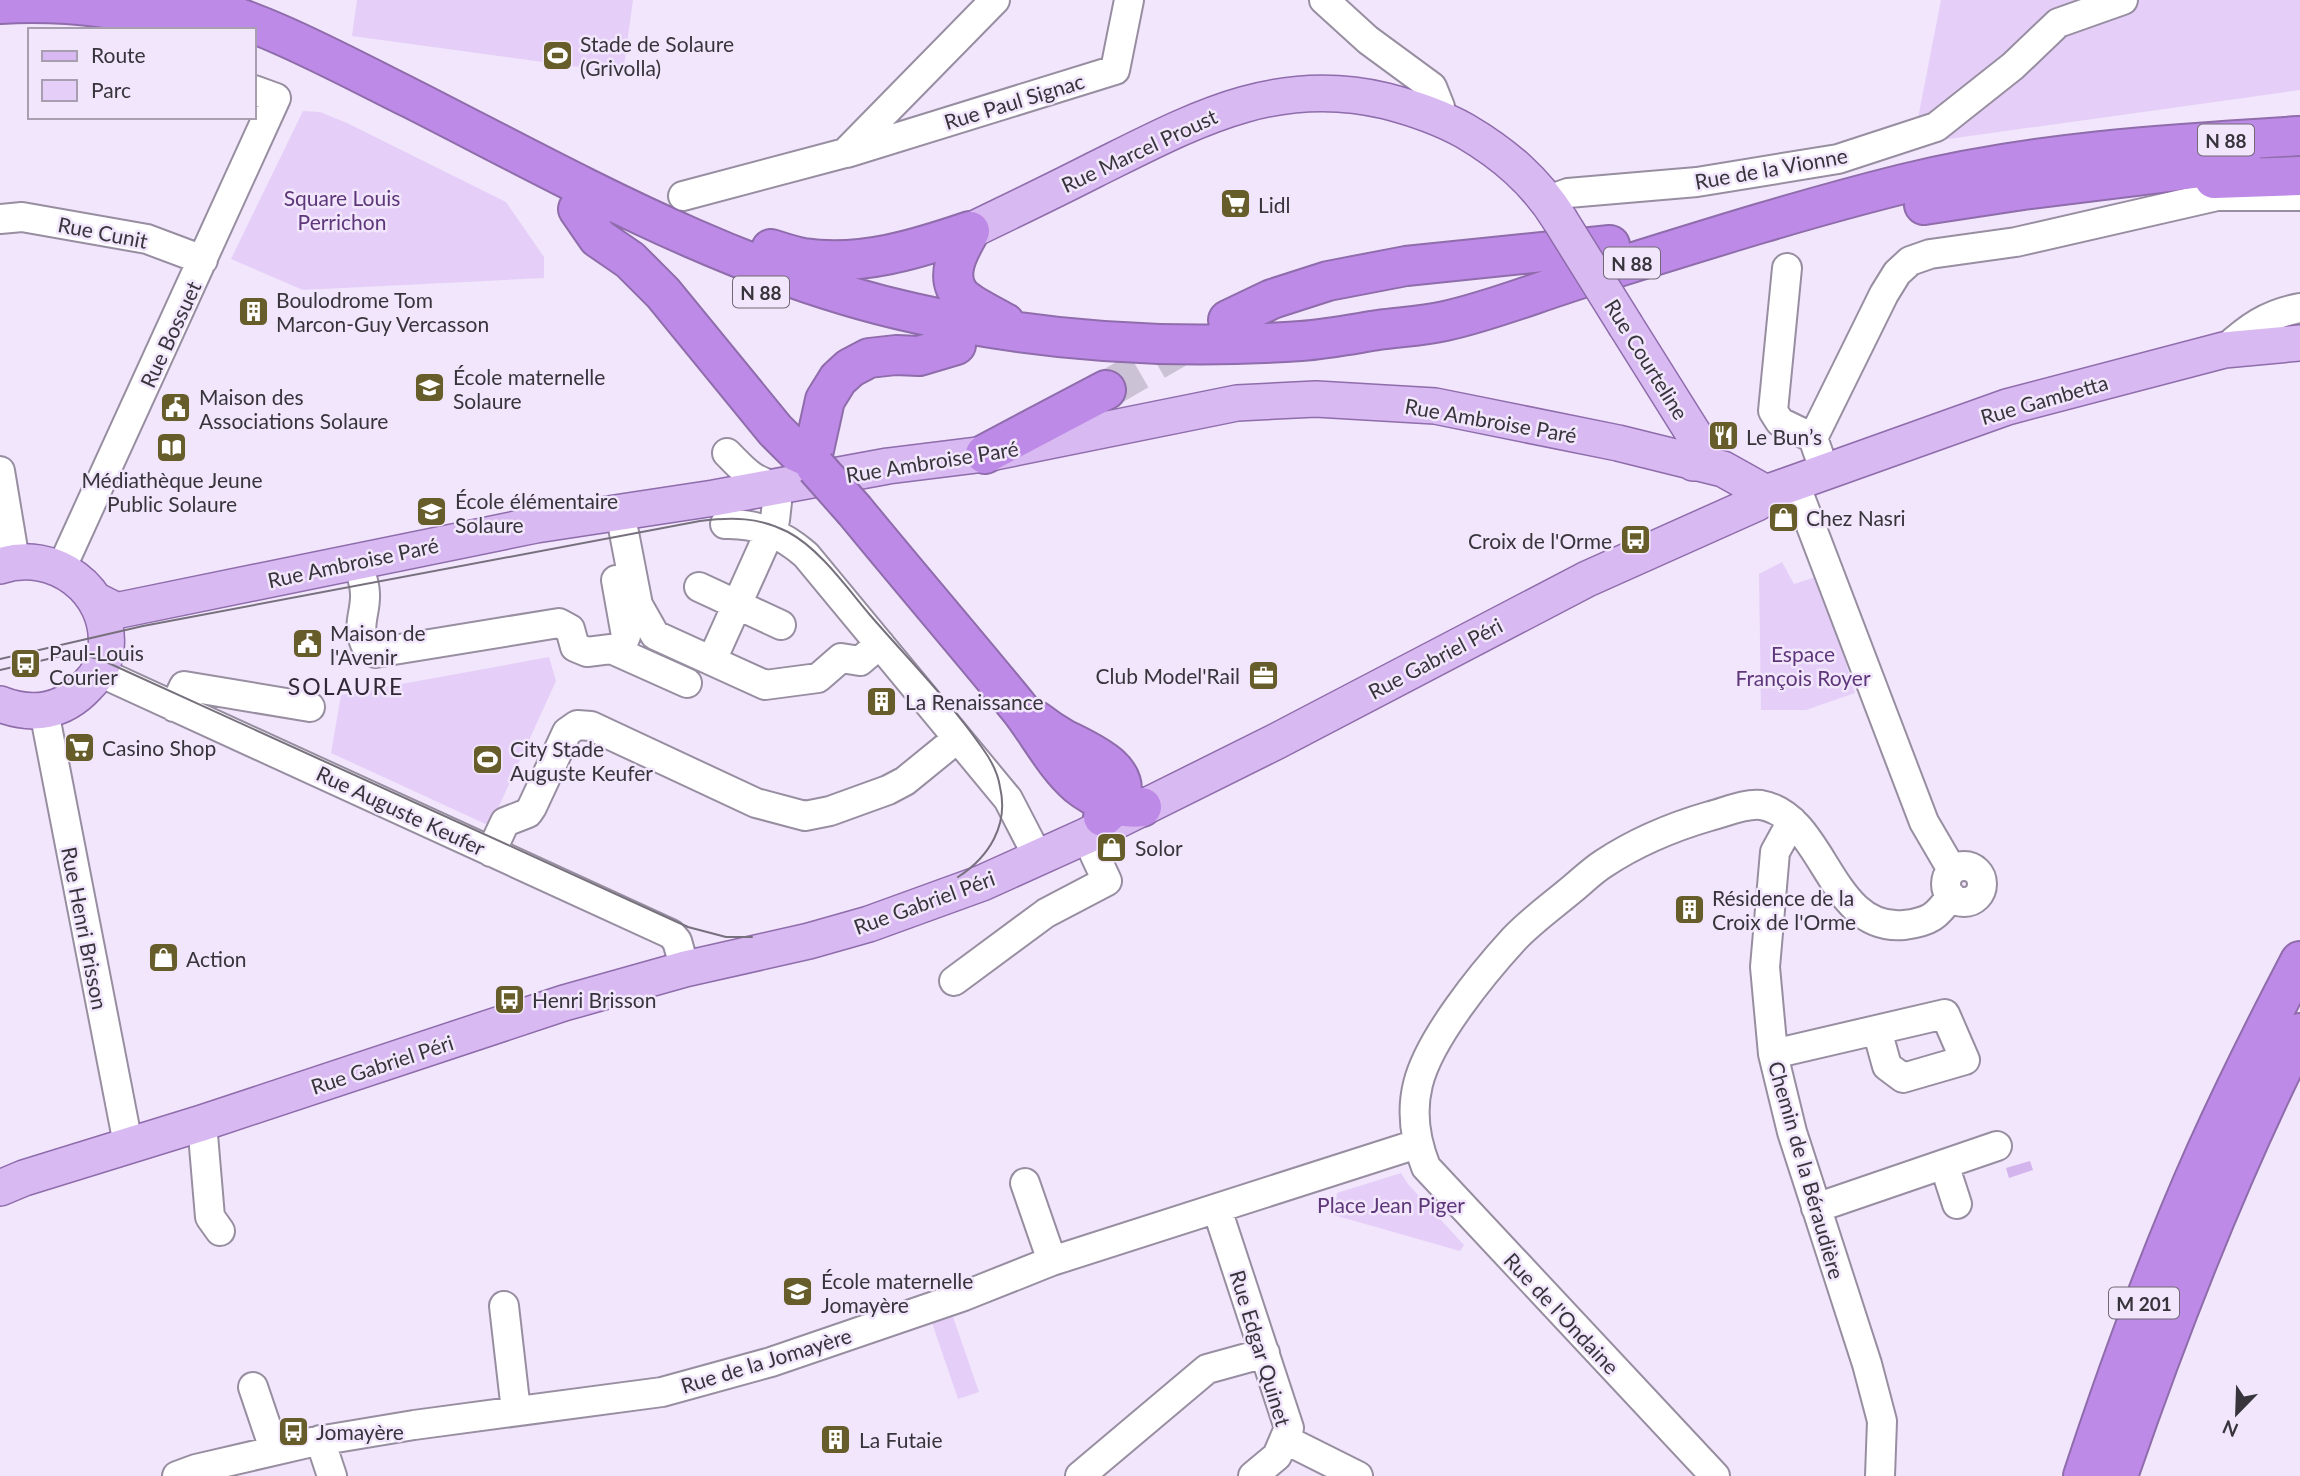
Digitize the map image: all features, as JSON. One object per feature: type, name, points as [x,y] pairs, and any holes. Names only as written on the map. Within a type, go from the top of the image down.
[{"type":"highway","name":"N 88","points":[[179,0],[205,6],[296,41],[565,177],[706,244],[836,292],[914,313],[1019,332],[1170,345],[1305,341],[1446,321],[1723,234],[1906,184],[2041,158],[2151,145],[2300,135]]},
{"type":"highway","points":[[0,4],[58,4],[102,8],[146,15],[195,28]]},
{"type":"highway","name":"N 88","points":[[256,49],[302,69],[578,209],[714,274],[780,299],[906,336],[956,345],[1059,361],[1171,367],[1304,362],[1449,341],[1527,322],[1799,237],[1914,207],[2023,190],[2300,156]]},
{"type":"highway","points":[[2023,190],[2300,176]]},
{"type":"highway","points":[[578,209],[598,238],[630,260],[663,293],[775,430],[797,452],[814,463],[1021,710],[1073,780],[1088,792],[1090,828]]},
{"type":"highway","points":[[706,244],[736,239],[803,258],[838,259],[914,250],[970,231]]},
{"type":"highway","points":[[970,231],[957,253],[953,275],[955,285],[962,297],[1019,332]]},
{"type":"highway","points":[[1228,320],[1272,299],[1328,281],[1406,265],[1723,234]]},
{"type":"highway","points":[[814,463],[825,400],[838,379],[850,368],[869,358],[919,356],[956,345]]},
{"type":"highway","points":[[985,454],[1106,390]]},
{"type":"highway","name":"M 201","points":[[2118,1476],[2236,1127],[2300,961]]},
{"type":"highway","name":"M 201","points":[[2083,1476],[2148,1292],[2236,1127],[2288,1067],[2300,1033]]},
{"type":"main road","name":"Rue Marcel Proust","points":[[970,231],[1181,127],[1222,110],[1257,100],[1293,93],[1363,96],[1438,117]]},
{"type":"main road","name":"Rue Courteline","points":[[1438,117],[1504,155],[1554,210],[1695,436],[1697,445],[1693,463]]},
{"type":"main road","name":"Rue Gambetta","points":[[1795,483],[2007,407],[2224,350],[2300,343]]},
{"type":"main road","name":"Rue Ambroise Paré","points":[[95,600],[120,610],[536,525],[612,514],[719,511],[775,486],[888,466],[985,454],[1237,403],[1316,398],[1435,406],[1795,483]]},
{"type":"main road","name":"Rue Gabriel Péri","points":[[0,1188],[564,1003],[685,969],[809,941],[869,924],[982,883],[1090,828],[1275,742],[1587,579],[1757,503],[1795,483]]},
{"type":"main road","points":[[0,704],[27,711],[44,711],[74,698],[92,681],[103,665],[106,640],[95,600],[75,578],[61,569],[34,561],[8,563]]},
{"type":"street","points":[[845,153],[995,0]]},
{"type":"street","name":"Rue Paul Signac","points":[[683,196],[845,153],[1115,69],[1129,0]]},
{"type":"street","points":[[1324,0],[1368,40],[1432,87],[1440,107],[1438,117]]},
{"type":"street","name":"Rue de la Vionne","points":[[1554,210],[1568,193],[1697,182],[1838,159],[1936,127],[2013,66],[2058,23],[2123,0]]},
{"type":"street","name":"Rue Bossuet","points":[[256,118],[265,94]]},
{"type":"street","name":"Rue Bossuet","points":[[61,569],[203,260],[256,119]]},
{"type":"street","points":[[1417,1144],[1418,1084],[1426,1063],[1447,1026],[1515,938],[1602,864],[1648,838],[1695,821],[1755,805],[1780,810],[1792,821],[1849,902],[1872,919],[1895,926],[1923,923],[1939,913],[1952,883],[1924,822],[1795,483],[1813,438],[1897,273],[1910,261],[1930,254],[2016,242],[2217,196],[2300,196]]},
{"type":"street","name":"Rue Cunit","points":[[0,219],[22,217],[147,239],[203,260]]},
{"type":"street","points":[[1787,268],[1773,411],[1780,422],[1813,438]]},
{"type":"street","points":[[2224,350],[2246,330],[2278,312],[2300,308]]},
{"type":"street","points":[[0,471],[13,536],[8,563]]},
{"type":"street","points":[[712,660],[770,531],[777,509],[775,486]]},
{"type":"street","points":[[719,511],[788,540],[806,555],[1008,799],[1090,828],[1107,881],[1046,913],[954,981]]},
{"type":"street","points":[[612,514],[638,605],[655,635],[765,685],[818,678],[841,658],[860,661],[880,644]]},
{"type":"street","points":[[612,514],[626,636],[619,652]]},
{"type":"street","points":[[357,561],[366,596],[360,623],[367,648],[374,653],[554,623],[565,624],[570,629],[575,647],[582,652],[611,649],[687,683]]},
{"type":"street","points":[[699,587],[780,625]]},
{"type":"street","name":"Rue Auguste Keufer","points":[[103,665],[108,676],[671,934],[677,941],[685,969]]},
{"type":"street","points":[[174,707],[184,686],[310,707]]},
{"type":"street","name":"Rue Henri Brisson","points":[[44,711],[128,1144]]},
{"type":"street","points":[[491,852],[505,822],[528,813],[533,807],[566,732],[577,725],[591,726],[756,803],[805,816],[830,811],[888,790],[905,781],[948,746]]},
{"type":"street","name":"Chemin de la Béraudière","points":[[1792,821],[1775,852],[1765,967],[1773,1054],[1793,1132],[1867,1364],[1882,1420],[1880,1476]]},
{"type":"street","points":[[1773,1054],[1877,1030]]},
{"type":"street","points":[[202,1123],[210,1217],[220,1231]]},
{"type":"street","name":"Rue de la Jomayère","points":[[177,1476],[274,1449],[320,1440],[662,1392],[771,1362],[964,1296],[1052,1261],[1417,1144]]},
{"type":"street","name":"Rue de l'Ondaine","points":[[1417,1144],[1426,1167],[1715,1476]]},
{"type":"street","points":[[1816,1208],[1997,1146]]},
{"type":"street","points":[[1944,1164],[1957,1204]]},
{"type":"street","points":[[1026,1183],[1052,1261]]},
{"type":"street","name":"Rue Edgar Quinet","points":[[1217,1209],[1289,1428],[1278,1456],[1253,1476]]},
{"type":"street","points":[[504,1306],[516,1411]]},
{"type":"street","points":[[1080,1476],[1207,1369],[1265,1353]]},
{"type":"street","points":[[253,1387],[274,1449]]},
{"type":"street","points":[[320,1440],[332,1476]]},
{"type":"street","points":[[1286,1440],[1358,1476]]},
{"type":"green space","name":"Stade de Solaure (Grivolla)","points":[[357,0],[633,0],[623,73],[352,36]]},
{"type":"green space","points":[[1941,0],[2300,0],[2300,90],[1913,144]]},
{"type":"green space","name":"Square Louis Perrichon","points":[[303,111],[320,112],[347,123],[506,202],[544,257],[544,278],[303,290],[231,259]]},
{"type":"green space","name":"Espace François Royer","points":[[1782,562],[1794,584],[1819,576],[1855,693],[1806,710],[1761,710],[1759,574]]},
{"type":"green space","points":[[549,657],[556,681],[490,826],[331,753],[341,695]]},
{"type":"green space","name":"Place Jean Piger","points":[[1401,1173],[1464,1245],[1460,1251],[1334,1215],[1337,1193]]},
{"type":"green space","points":[[952,1314],[979,1392],[958,1399],[931,1320]]},
{"type":"shaded area","points":[[2030,1161],[2033,1170],[2009,1178],[2006,1168]]},
{"type":"tunnel","points":[[1106,390],[1199,336]]},
{"type":"tram line","points":[[0,659],[143,626],[700,521],[734,519],[767,523],[800,539],[822,559],[943,697],[994,767],[1002,801],[999,827],[979,860],[958,877]]},
{"type":"tram line","points":[[0,670],[70,654],[81,654],[104,661],[688,927],[726,937],[752,937]]},
{"type":"place","name":"Stade de Solaure (Grivolla)","points":[[557,55]]},
{"type":"place","name":"Lidl","points":[[1235,204]]},
{"type":"place","name":"Boulodrome Tom Marcon-Guy Vercasson","points":[[253,311]]},
{"type":"place","name":"École maternelle Solaure","points":[[430,388]]},
{"type":"place","name":"Maison des Associations Solaure","points":[[176,408]]},
{"type":"place","name":"Le Bun’s","points":[[1723,436]]},
{"type":"place","name":"Médiathèque Jeune Public Solaure","points":[[172,447]]},
{"type":"place","name":"École élémentaire Solaure","points":[[432,512]]},
{"type":"place","name":"Chez Nasri","points":[[1783,517]]},
{"type":"place","name":"Croix de l'Orme","points":[[1635,540]]},
{"type":"place","name":"Maison de l'Avenir","points":[[307,644]]},
{"type":"place","name":"Paul-Louis Courier","points":[[26,664]]},
{"type":"place","name":"Club Model'Rail","points":[[1263,675]]},
{"type":"place","name":"La Renaissance","points":[[882,701]]},
{"type":"place","name":"Casino Shop","points":[[79,747]]},
{"type":"place","name":"City Stade Auguste Keufer","points":[[487,760]]},
{"type":"place","name":"Solor","points":[[1112,847]]},
{"type":"place","name":"Résidence de la Croix de l'Orme","points":[[1689,909]]},
{"type":"place","name":"Action","points":[[163,958]]},
{"type":"place","name":"Henri Brisson","points":[[509,999]]},
{"type":"place","name":"École maternelle Jomayère","points":[[798,1292]]},
{"type":"place","name":"Jomayère","points":[[293,1431]]},
{"type":"place","name":"La Futaie","points":[[836,1439]]},
{"type":"district","name":"SOLAURE","points":[[346,686]]}]
